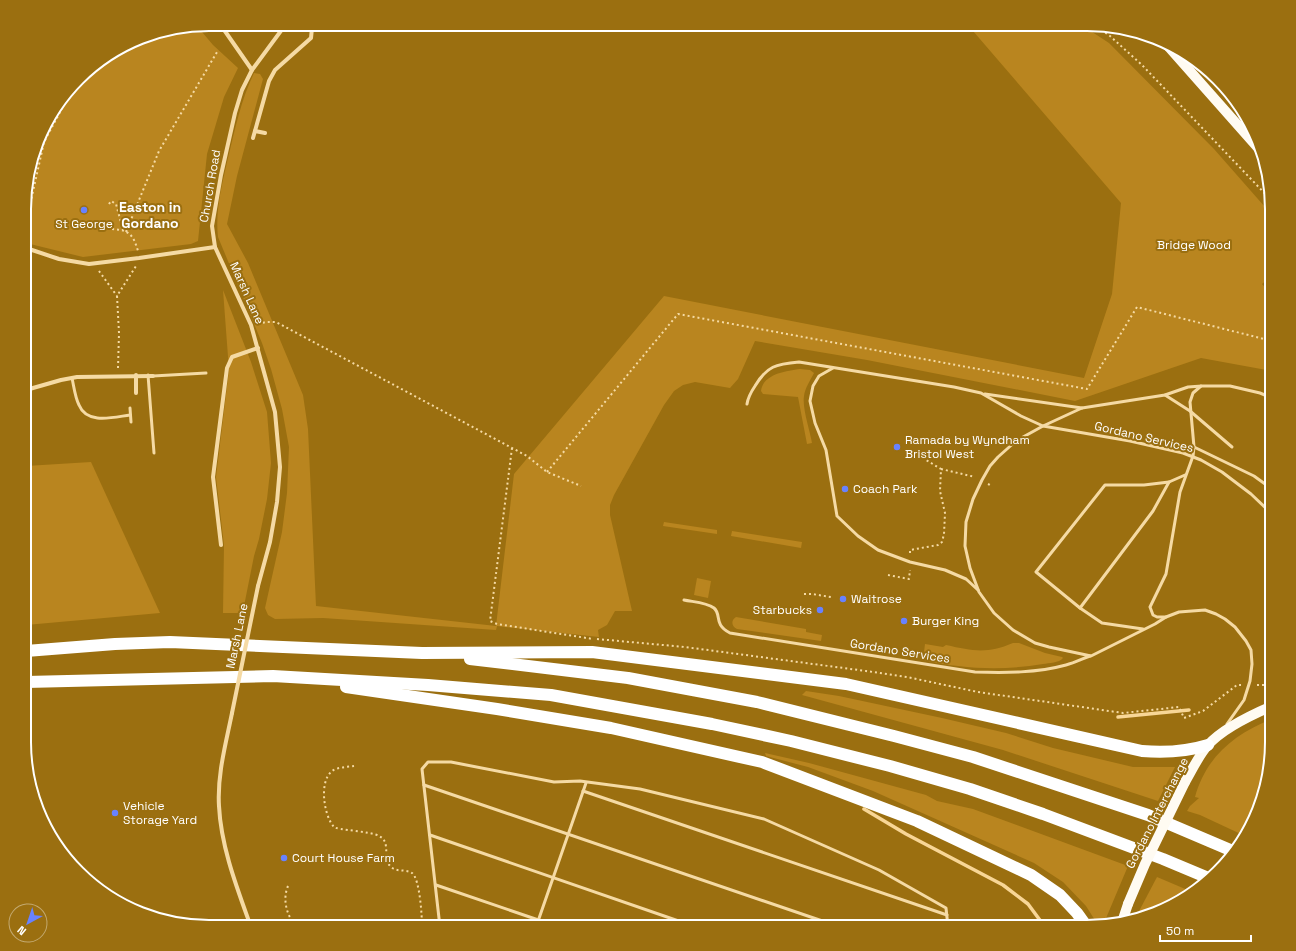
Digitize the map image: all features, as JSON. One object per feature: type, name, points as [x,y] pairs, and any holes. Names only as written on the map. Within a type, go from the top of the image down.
[{"type":"highway","points":[[31,651],[115,644],[170,642],[422,652],[592,652],[846,684],[1142,751],[1171,753],[1208,745]]},
{"type":"highway","points":[[422,652],[628,678],[757,702],[973,757],[1148,815],[1229,849]]},
{"type":"highway","points":[[273,676],[497,709],[611,728],[762,762],[917,821],[1031,875],[1060,895],[1077,912],[1082,920]]},
{"type":"highway","points":[[31,682],[273,676],[428,685],[551,696],[712,724],[791,740],[970,788],[1087,830],[1204,876]]},
{"type":"main road","points":[[1176,55],[1250,139]]},
{"type":"main road","name":"Gordano Interchange","points":[[1124,916],[1145,864],[1185,782],[1208,745],[1240,722],[1265,710]]},
{"type":"street","points":[[225,31],[252,70]]},
{"type":"street","name":"Church Road","points":[[214,247],[212,226],[234,112],[242,90],[252,70],[281,31]]},
{"type":"street","points":[[253,138],[269,81],[275,70],[311,38],[312,31]]},
{"type":"street","points":[[256,131],[265,133]]},
{"type":"street","points":[[31,250],[59,260],[89,264],[214,247]]},
{"type":"street","name":"Marsh Lane","points":[[214,247],[251,325],[258,348],[275,412],[280,468],[277,502],[270,542],[258,586],[220,770],[219,806],[224,842],[249,920]]},
{"type":"street","points":[[221,545],[213,477],[226,368],[232,357],[258,348]]},
{"type":"street","points":[[31,389],[72,378],[118,375],[150,376]]},
{"type":"street","points":[[136,376],[136,393]]},
{"type":"lane","name":"Gordano Services","points":[[747,404],[748,397],[762,374],[782,364],[799,362],[954,387],[981,393],[1021,416],[1043,426],[1130,441],[1193,456],[1222,472],[1251,494],[1265,507]]},
{"type":"lane","points":[[833,368],[819,376],[813,386],[810,401],[815,423],[826,450],[837,516],[858,536],[878,550],[910,562],[945,570],[966,579],[979,592]]},
{"type":"lane","points":[[154,453],[150,376],[206,373]]},
{"type":"lane","points":[[72,378],[79,407],[88,416],[103,418],[130,415]]},
{"type":"lane","name":"Gordano Services","points":[[1091,656],[1035,643],[1013,630],[994,614],[979,592],[970,568],[965,546],[966,522],[973,499],[990,466],[1016,441],[1043,426],[1082,408],[1165,395],[1188,386],[1230,386],[1265,395]]},
{"type":"lane","points":[[1166,617],[1157,617],[1153,615],[1150,607],[1166,574],[1180,492],[1193,456],[1194,447],[1190,402],[1193,393],[1202,386]]},
{"type":"lane","points":[[981,393],[1082,408]]},
{"type":"lane","points":[[1165,395],[1190,411],[1232,447]]},
{"type":"lane","points":[[130,408],[131,422]]},
{"type":"lane","points":[[1194,447],[1254,476],[1265,484]]},
{"type":"lane","points":[[1143,630],[1102,623],[1080,608],[1036,572],[1105,485],[1144,485],[1170,482],[1186,475]]},
{"type":"lane","points":[[1080,608],[1153,511],[1170,482]]},
{"type":"lane","name":"Gordano Services","points":[[684,600],[707,605],[715,609],[718,614],[718,622],[723,629],[730,633],[975,672],[1006,673],[1066,665],[1091,656],[1166,617],[1179,612],[1205,610],[1216,614],[1235,627],[1246,641],[1250,650],[1252,664],[1250,682],[1244,700],[1220,735]]},
{"type":"lane","points":[[439,920],[422,769],[428,762],[451,762],[554,782],[580,782],[640,789],[764,819],[879,870],[946,908],[947,920]]},
{"type":"lane","points":[[436,885],[538,919],[586,783]]},
{"type":"lane","points":[[424,785],[820,920]]},
{"type":"lane","points":[[583,791],[947,915]]},
{"type":"lane","points":[[430,835],[676,920]]},
{"type":"path","points":[[1104,32],[1142,65],[1264,193]]},
{"type":"path","points":[[126,232],[159,151],[217,52]]},
{"type":"path","points":[[47,136],[60,112]]},
{"type":"path","points":[[31,200],[43,145]]},
{"type":"path","points":[[109,204],[111,201],[116,204],[123,230]]},
{"type":"path","points":[[112,229],[123,230],[131,234],[135,241],[139,258],[133,272],[117,296]]},
{"type":"path","points":[[94,263],[117,296],[119,333],[118,375]]},
{"type":"path","points":[[547,472],[678,314],[1087,389],[1137,307],[1265,339]]},
{"type":"path","points":[[251,325],[276,322],[527,456],[547,472],[581,486]]},
{"type":"path","points":[[512,448],[490,621],[497,624],[586,638],[685,648],[866,671],[907,677],[978,692],[1123,713],[1179,707],[1184,718],[1203,711],[1237,684],[1249,686],[1265,685]]},
{"type":"path","points":[[926,460],[941,469],[971,476],[992,486]]},
{"type":"path","points":[[888,575],[909,579],[910,550],[938,546],[942,542],[945,513],[940,492],[941,469]]},
{"type":"path","points":[[804,594],[831,597]]},
{"type":"path","points":[[354,766],[336,769],[329,774],[323,790],[327,814],[332,824],[337,829],[358,830],[380,836],[385,841],[389,864],[395,870],[409,872],[416,877],[421,920]]},
{"type":"path","points":[[288,886],[286,891],[288,914],[291,920]]},
{"type":"green space","points":[[201,31],[213,45],[238,68],[224,97],[207,154],[198,241],[191,244],[83,257],[31,244],[32,190],[42,149],[49,130],[61,110],[75,92],[92,75],[110,61],[130,49],[152,40],[174,34]]},
{"type":"green space","name":"Bridge Wood","points":[[973,31],[1091,31],[1109,43],[1214,149],[1265,207],[1265,281],[1262,284],[1265,287],[1265,370],[1201,358],[1075,401],[867,360],[755,341],[738,379],[730,388],[695,382],[683,385],[674,391],[664,405],[614,495],[610,505],[610,515],[632,611],[615,611],[607,625],[598,630],[599,637],[497,626],[496,630],[323,618],[275,619],[268,615],[265,608],[282,532],[287,493],[289,447],[282,409],[271,369],[262,343],[218,237],[217,227],[217,217],[223,178],[242,104],[254,73],[260,74],[263,79],[237,176],[227,224],[248,263],[303,395],[308,429],[316,606],[496,626],[514,474],[664,296],[1084,378],[1112,294],[1121,203]]},
{"type":"green space","points":[[223,290],[251,362],[267,412],[271,463],[267,499],[259,539],[243,611],[241,613],[223,613],[224,545],[216,477],[229,370]]},
{"type":"green space","points":[[800,369],[810,370],[814,373],[804,396],[805,413],[812,443],[807,444],[798,397],[763,394],[761,391],[766,381],[776,374]]},
{"type":"green space","points":[[91,462],[160,613],[31,625],[31,466]]},
{"type":"green space","points":[[664,522],[717,530],[717,534],[663,526]]},
{"type":"green space","points":[[732,531],[802,542],[801,548],[731,536]]},
{"type":"green space","points":[[697,578],[711,581],[708,598],[694,595]]},
{"type":"green space","points":[[736,617],[806,629],[806,632],[822,635],[821,641],[737,629],[732,623]]},
{"type":"green space","points":[[1013,643],[1019,643],[1063,658],[1059,661],[1051,663],[1013,668],[968,667],[923,660],[925,644],[943,647],[946,645],[972,650],[987,650]]},
{"type":"green space","points":[[806,691],[839,696],[942,718],[1006,733],[1053,748],[1133,767],[1175,767],[1158,801],[1003,750],[802,695]]},
{"type":"green space","points":[[1265,722],[1265,754],[1262,777],[1256,799],[1247,821],[1240,833],[1200,815],[1187,811],[1199,798],[1195,797],[1200,783],[1206,770],[1214,759],[1234,740]]},
{"type":"green space","points":[[765,753],[809,763],[926,795],[937,801],[973,809],[1128,866],[1106,919],[1095,920],[1086,906],[1063,882],[1034,863],[873,791],[808,767],[766,756]]},
{"type":"green space","points":[[1157,877],[1187,890],[1166,902],[1138,913]]},
{"type":"waterway","points":[[1118,717],[1189,710]]},
{"type":"waterway","points":[[864,809],[906,834],[1003,885],[1028,904],[1040,920]]},
{"type":"place","name":"St George","points":[[84,210]]},
{"type":"place","name":"Ramada by Wyndham Bristol West","points":[[897,447]]},
{"type":"place","name":"Coach Park","points":[[845,489]]},
{"type":"place","name":"Waitrose","points":[[843,599]]},
{"type":"place","name":"Starbucks","points":[[820,610]]},
{"type":"place","name":"Burger King","points":[[904,621]]},
{"type":"place","name":"Vehicle Storage Yard","points":[[115,813]]},
{"type":"place","name":"Court House Farm","points":[[284,858]]},
{"type":"district","name":"Easton in Gordano","points":[[150,216]]}]
